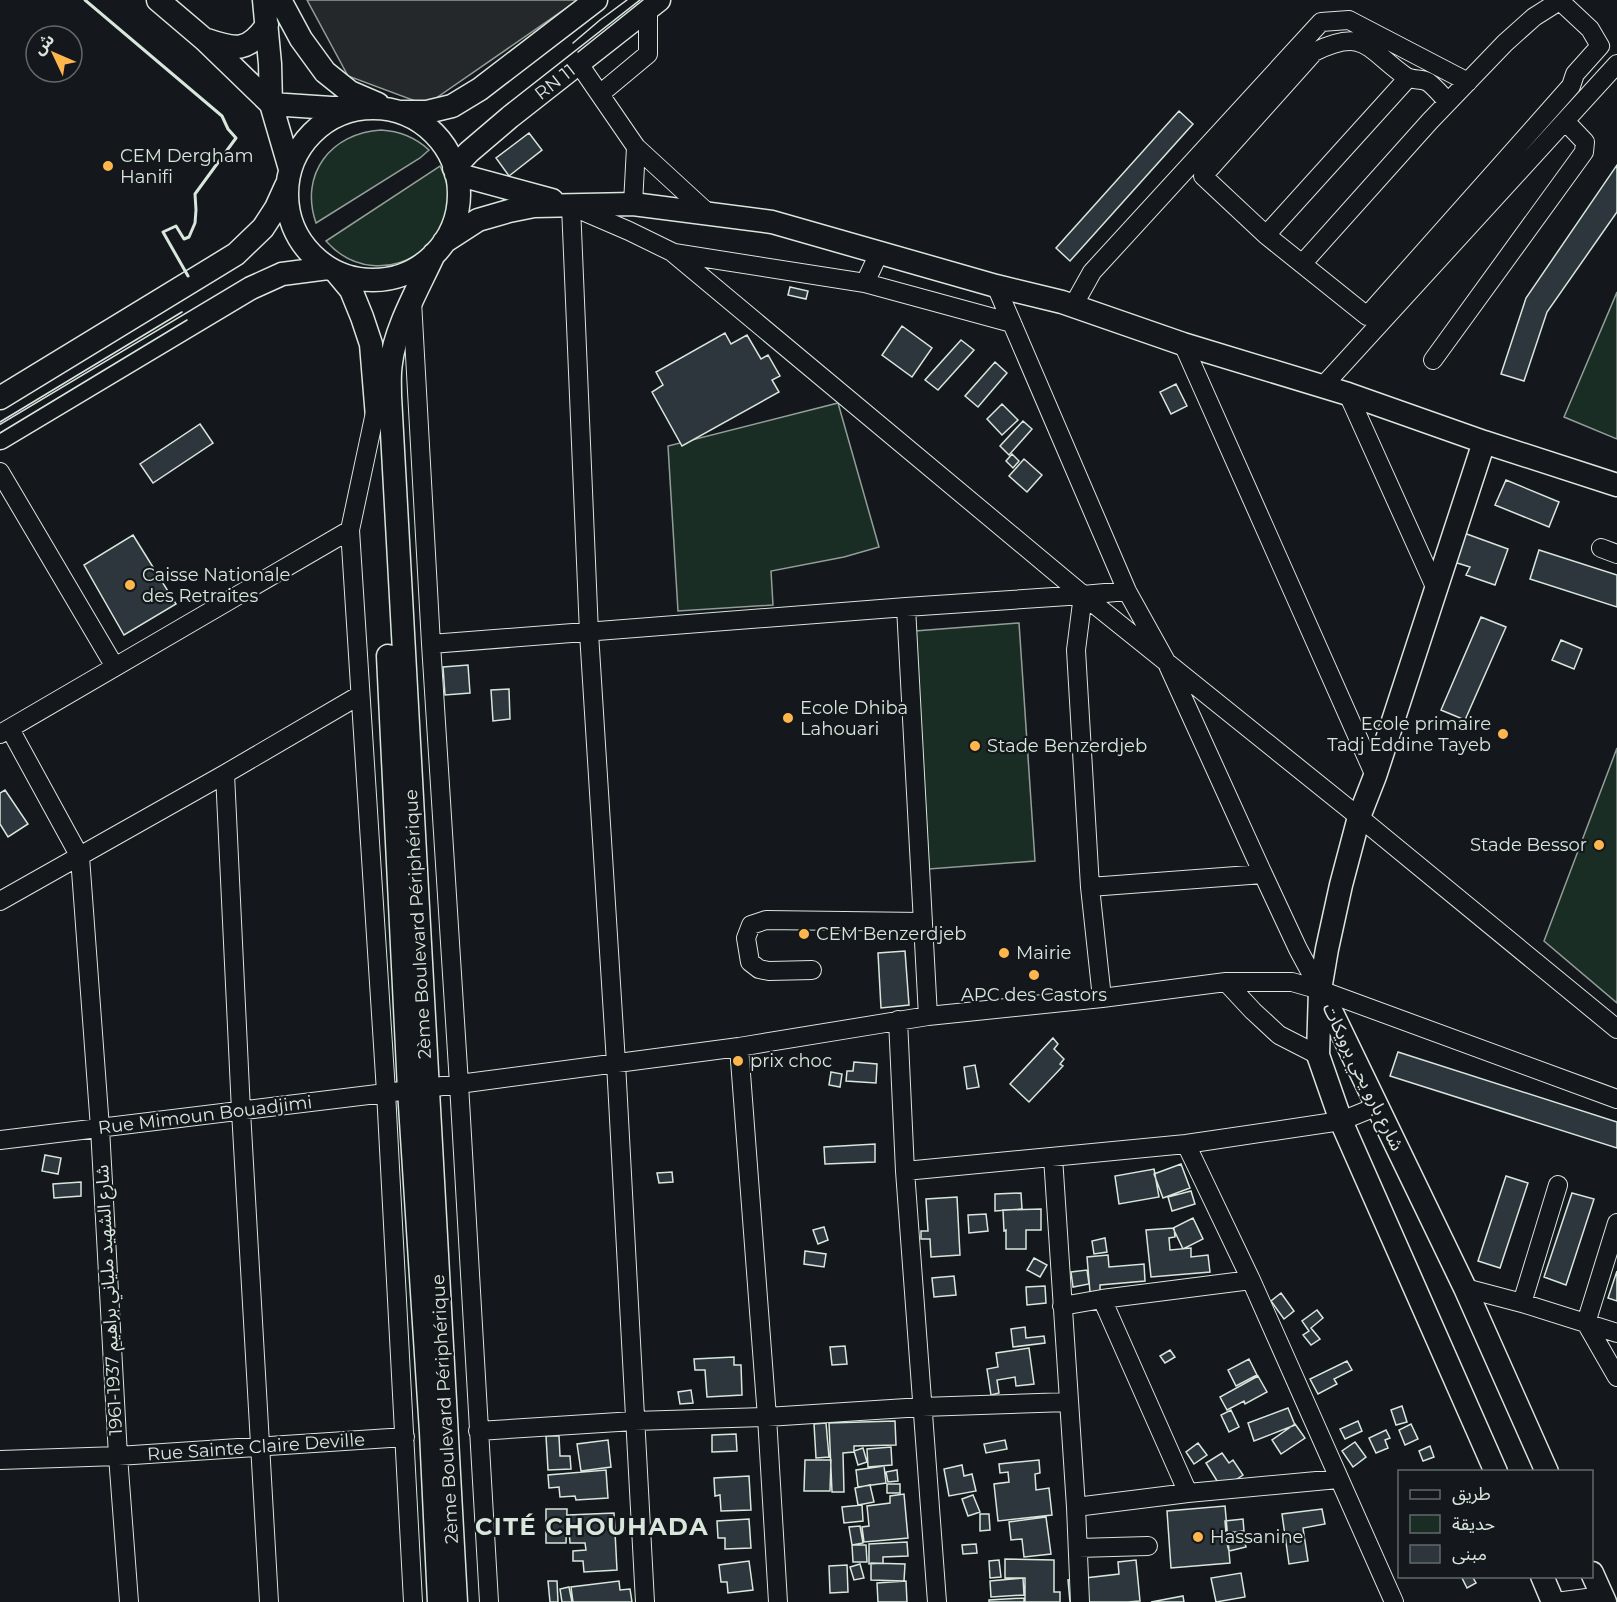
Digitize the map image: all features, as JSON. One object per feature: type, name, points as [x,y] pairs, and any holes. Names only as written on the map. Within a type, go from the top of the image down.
[{"type":"main road","points":[[158,0],[205,40],[271,104],[427,112],[452,106],[480,89],[596,0]]},
{"type":"main road","points":[[264,0],[271,104],[288,177],[289,217],[304,246],[315,258],[332,270],[361,279],[387,279],[412,270],[478,220],[509,210],[534,206],[633,204],[772,222],[1073,306],[1183,344],[1323,386],[1617,485]]},
{"type":"main road","points":[[280,0],[301,39],[325,72],[350,92],[386,109],[416,119],[441,139],[451,157],[459,198],[451,228],[439,248]]},
{"type":"main road","name":"RN 11","points":[[455,171],[469,152],[490,133],[654,5]]},
{"type":"main road","points":[[205,40],[229,48],[244,46],[257,38],[267,25]]},
{"type":"main road","points":[[0,398],[236,254],[263,228],[276,208],[302,145],[320,126],[344,112],[386,109]]},
{"type":"main road","points":[[455,171],[571,206]]},
{"type":"main road","name":"2ème Boulevard Périphérique","points":[[439,248],[412,300],[398,335],[391,363],[390,396],[439,1602]]},
{"type":"main road","points":[[0,438],[251,288],[282,274],[332,270]]},
{"type":"main road","name":"2ème Boulevard Périphérique","points":[[332,270],[351,290],[363,317],[371,344],[418,1088],[456,1602]]},
{"type":"main road","points":[[1320,990],[1341,885],[1359,817],[1375,776],[1484,442]]},
{"type":"main road","name":"شارع بارو يحي برويكات","points":[[1320,990],[1318,1055],[1341,1121],[1495,1470]]},
{"type":"main road","name":"شارع بارو يحي برويكات","points":[[1320,990],[1465,1288],[1546,1470]]},
{"type":"main road","points":[[1593,1575],[1603,1599]]},
{"type":"main road","points":[[1543,1578],[1555,1602]]},
{"type":"street","points":[[1302,264],[1448,102],[1505,43],[1534,17],[1560,1],[1590,29],[1600,46],[1575,74],[1571,86],[1367,316],[1302,264],[1266,235],[1203,176],[1314,52],[1329,44],[1357,41],[1368,45],[1408,78],[1428,82],[1448,102]]},
{"type":"street","points":[[600,93],[648,54],[654,5]]},
{"type":"street","points":[[1073,306],[1092,272],[1321,21],[1349,20],[1468,82]]},
{"type":"street","points":[[579,64],[636,147],[711,215]]},
{"type":"street","points":[[1323,386],[1617,64]]},
{"type":"street","points":[[1266,235],[1408,78]]},
{"type":"street","points":[[1432,360],[1584,152],[1586,142],[1565,121]]},
{"type":"street","points":[[633,204],[636,147]]},
{"type":"street","points":[[645,1602],[616,1063],[589,633],[571,206],[672,252],[1083,595],[1617,1029]]},
{"type":"street","points":[[672,252],[865,283],[1012,323]]},
{"type":"street","points":[[865,283],[879,253]]},
{"type":"street","points":[[996,286],[1127,591],[1167,663],[1298,949],[1320,990]]},
{"type":"street","points":[[412,300],[489,1602]]},
{"type":"street","points":[[1183,344],[1375,776]]},
{"type":"street","points":[[1347,394],[1436,589]]},
{"type":"street","points":[[376,408],[350,530],[386,1092],[413,1602]]},
{"type":"street","points":[[0,472],[116,667]]},
{"type":"street","points":[[5,731],[350,530]]},
{"type":"street","points":[[431,644],[1127,591]]},
{"type":"street","points":[[1083,595],[1076,650],[1090,888],[1102,998]]},
{"type":"street","points":[[906,607],[928,1016]]},
{"type":"street","points":[[0,901],[360,695]]},
{"type":"street","name":"شارع الشهيد ملياني براهيم 1937-1961","points":[[5,731],[80,856],[100,1128],[118,1455],[129,1602]]},
{"type":"street","points":[[225,774],[241,1110],[269,1602]]},
{"type":"street","points":[[1090,888],[1263,874]]},
{"type":"street","points":[[812,970],[759,969],[750,962],[746,938],[751,926],[766,920],[922,922]]},
{"type":"street","points":[[1226,982],[1279,1035],[1318,1055]]},
{"type":"street","name":"Rue Mimoun Bouadjimi","points":[[0,1140],[739,1047],[928,1016],[1102,998],[1226,982],[1293,982],[1320,990],[1617,1099]]},
{"type":"street","points":[[898,1020],[905,1171],[937,1602]]},
{"type":"street","points":[[739,1047],[767,1417],[778,1602]]},
{"type":"street","points":[[905,1171],[1186,1144],[1341,1121],[1378,1106]]},
{"type":"street","points":[[1186,1144],[1251,1280],[1394,1602]]},
{"type":"street","points":[[1053,1157],[1077,1507],[1080,1602]]},
{"type":"street","points":[[1522,1303],[1558,1185]]},
{"type":"street","points":[[1617,1223],[1586,1323],[1617,1377]]},
{"type":"street","points":[[1062,1306],[1251,1280]]},
{"type":"street","points":[[1465,1288],[1522,1303],[1617,1334]]},
{"type":"street","points":[[1102,1299],[1188,1493]]},
{"type":"street","points":[[478,1431],[634,1421],[767,1417],[922,1407],[1068,1402]]},
{"type":"street","name":"Rue Sainte Claire Deville","points":[[0,1460],[405,1437]]},
{"type":"street","points":[[1077,1507],[1188,1493],[1338,1479]]},
{"type":"street","points":[[1078,1548],[1148,1546]]},
{"type":"street","points":[[1555,1602],[1603,1599]]},
{"type":"green space","points":[[381,130],[407,136],[429,150],[420,158],[316,223],[312,205],[312,188],[323,159],[347,139]]},
{"type":"green space","points":[[440,166],[448,192],[446,217],[435,238],[418,254],[396,264],[372,266],[348,259],[326,241]]},
{"type":"green space","points":[[1617,292],[1617,439],[1564,417]]},
{"type":"green space","points":[[838,403],[879,547],[844,557],[771,571],[773,605],[678,611],[668,446]]},
{"type":"green space","name":"Stade Benzerdjeb","points":[[1019,623],[1035,861],[929,869],[915,631]]},
{"type":"green space","name":"Stade Bessor","points":[[1617,748],[1617,1003],[1544,941]]},
{"type":"shaded area","points":[[307,0],[578,0],[426,105],[348,76]]},
{"type":"building","points":[[1179,111],[1193,124],[1070,261],[1056,248]]},
{"type":"building","points":[[529,133],[542,150],[509,176],[496,158]]},
{"type":"building","points":[[1617,165],[1617,212],[1547,312],[1524,381],[1501,374],[1526,298]]},
{"type":"building","points":[[790,287],[808,291],[806,299],[788,295]]},
{"type":"building","points":[[902,326],[932,348],[912,377],[882,355]]},
{"type":"building","points":[[725,333],[731,344],[747,335],[761,359],[768,355],[780,376],[772,380],[779,392],[682,446],[652,392],[663,385],[656,372]]},
{"type":"building","points":[[961,340],[974,350],[938,390],[925,380]]},
{"type":"building","points":[[995,362],[1007,373],[978,407],[965,396]]},
{"type":"building","points":[[1176,384],[1187,406],[1171,414],[1160,392]]},
{"type":"building","points":[[1002,404],[1018,420],[1002,435],[987,419]]},
{"type":"building","points":[[1023,421],[1032,429],[1009,455],[1000,446]]},
{"type":"building","points":[[200,424],[213,443],[153,483],[140,464]]},
{"type":"building","points":[[1012,454],[1019,461],[1013,468],[1006,461]]},
{"type":"building","points":[[1024,459],[1042,475],[1027,492],[1009,476]]},
{"type":"building","points":[[1506,480],[1559,502],[1549,527],[1495,505]]},
{"type":"building","points":[[1464,533],[1508,549],[1495,585],[1466,575],[1470,567],[1454,562]]},
{"type":"building","name":"Caisse Nationale des Retraites","points":[[133,535],[176,604],[124,635],[84,565]]},
{"type":"building","points":[[1539,550],[1617,575],[1617,607],[1530,579]]},
{"type":"building","points":[[1481,617],[1506,627],[1465,720],[1441,710]]},
{"type":"building","points":[[1561,640],[1582,649],[1574,669],[1552,660]]},
{"type":"building","points":[[468,665],[470,693],[445,695],[443,667]]},
{"type":"building","points":[[509,689],[510,719],[493,721],[491,690]]},
{"type":"building","points":[[5,790],[28,824],[8,837],[0,824],[0,793]]},
{"type":"building","points":[[905,951],[909,1005],[881,1008],[878,953]]},
{"type":"building","points":[[1053,1038],[1058,1044],[1054,1049],[1064,1059],[1060,1064],[1063,1066],[1029,1102],[1010,1084]]},
{"type":"building","points":[[1398,1052],[1617,1122],[1617,1148],[1390,1076]]},
{"type":"building","points":[[854,1062],[877,1064],[876,1083],[846,1081],[847,1071],[853,1071]]},
{"type":"building","points":[[975,1065],[979,1087],[967,1089],[964,1067]]},
{"type":"building","points":[[831,1072],[842,1074],[840,1087],[829,1085]]},
{"type":"building","points":[[875,1144],[875,1162],[825,1164],[824,1147]]},
{"type":"building","points":[[45,1155],[61,1158],[58,1174],[42,1171]]},
{"type":"building","points":[[1181,1164],[1190,1188],[1163,1198],[1154,1174]]},
{"type":"building","points":[[1154,1169],[1159,1197],[1119,1204],[1115,1176]]},
{"type":"building","points":[[672,1172],[673,1182],[659,1183],[657,1173]]},
{"type":"building","points":[[1506,1176],[1528,1183],[1500,1268],[1478,1261]]},
{"type":"building","points":[[81,1182],[81,1196],[54,1198],[53,1184]]},
{"type":"building","points":[[1191,1191],[1195,1204],[1172,1211],[1168,1197]]},
{"type":"building","points":[[1021,1193],[1022,1209],[995,1211],[995,1194]]},
{"type":"building","points":[[1572,1193],[1594,1199],[1566,1285],[1544,1277]]},
{"type":"building","points":[[957,1197],[960,1255],[931,1257],[930,1239],[921,1239],[921,1231],[928,1231],[926,1199]]},
{"type":"building","points":[[1041,1209],[1041,1230],[1026,1230],[1026,1249],[1006,1249],[1003,1210]]},
{"type":"building","points":[[986,1214],[988,1231],[969,1233],[968,1215]]},
{"type":"building","points":[[1193,1218],[1203,1239],[1183,1249],[1173,1228]]},
{"type":"building","points":[[824,1227],[828,1240],[818,1244],[813,1230]]},
{"type":"building","points":[[1174,1228],[1175,1237],[1169,1238],[1170,1250],[1191,1248],[1191,1257],[1208,1255],[1210,1272],[1151,1277],[1146,1230]]},
{"type":"building","points":[[1105,1238],[1107,1252],[1094,1254],[1092,1241]]},
{"type":"building","points":[[805,1251],[826,1254],[824,1267],[804,1264]]},
{"type":"building","points":[[1108,1255],[1109,1267],[1144,1264],[1145,1281],[1100,1285],[1100,1291],[1090,1292],[1087,1257]]},
{"type":"building","points":[[1034,1258],[1047,1265],[1040,1277],[1027,1270]]},
{"type":"building","points":[[1087,1270],[1089,1284],[1073,1287],[1071,1272]]},
{"type":"building","points":[[1617,1271],[1617,1301],[1608,1298]]},
{"type":"building","points":[[954,1276],[956,1295],[934,1297],[932,1278]]},
{"type":"building","points":[[1045,1286],[1046,1303],[1027,1305],[1026,1287]]},
{"type":"building","points":[[1281,1293],[1294,1311],[1284,1319],[1271,1301]]},
{"type":"building","points":[[1317,1310],[1323,1318],[1311,1328],[1320,1339],[1311,1345],[1303,1335],[1309,1331],[1302,1321]]},
{"type":"building","points":[[1025,1327],[1026,1338],[1044,1336],[1045,1343],[1013,1347],[1011,1329]]},
{"type":"building","points":[[845,1346],[847,1364],[832,1365],[830,1347]]},
{"type":"building","points":[[1029,1348],[1034,1384],[1016,1386],[1015,1377],[997,1380],[999,1393],[991,1395],[987,1369],[998,1367],[996,1353]]},
{"type":"building","points":[[1170,1350],[1175,1357],[1165,1363],[1160,1356]]},
{"type":"building","points":[[734,1357],[734,1365],[741,1365],[742,1395],[707,1397],[705,1370],[695,1370],[694,1359]]},
{"type":"building","points":[[1249,1359],[1257,1375],[1236,1386],[1228,1370]]},
{"type":"building","points":[[1347,1361],[1352,1370],[1334,1379],[1337,1384],[1318,1394],[1310,1379]]},
{"type":"building","points":[[1258,1376],[1267,1392],[1245,1404],[1244,1401],[1227,1410],[1220,1397]]},
{"type":"building","points":[[691,1390],[693,1403],[680,1404],[678,1392]]},
{"type":"building","points":[[1402,1406],[1407,1422],[1396,1425],[1391,1410]]},
{"type":"building","points":[[1288,1408],[1295,1425],[1254,1441],[1248,1423]]},
{"type":"building","points":[[1231,1410],[1239,1427],[1229,1432],[1221,1415]]},
{"type":"building","points":[[895,1421],[896,1445],[854,1446],[854,1452],[843,1453],[844,1492],[832,1492],[829,1423]]},
{"type":"building","points":[[1358,1421],[1362,1431],[1345,1439],[1340,1429]]},
{"type":"building","points":[[826,1423],[829,1457],[816,1458],[814,1424]]},
{"type":"building","points":[[1295,1424],[1305,1438],[1281,1454],[1272,1440]]},
{"type":"building","points":[[1411,1424],[1418,1439],[1405,1445],[1399,1430]]},
{"type":"building","points":[[1386,1430],[1390,1438],[1385,1440],[1388,1448],[1376,1453],[1369,1438]]},
{"type":"building","points":[[736,1434],[737,1451],[712,1452],[712,1435]]},
{"type":"building","points":[[546,1436],[559,1436],[560,1456],[570,1456],[571,1469],[548,1470]]},
{"type":"building","points":[[608,1440],[611,1467],[581,1471],[577,1444]]},
{"type":"building","points":[[1005,1440],[1007,1449],[986,1453],[984,1444]]},
{"type":"building","points":[[1355,1442],[1366,1457],[1353,1467],[1342,1451]]},
{"type":"building","points":[[1198,1443],[1207,1455],[1194,1464],[1186,1452]]},
{"type":"building","points":[[1430,1446],[1434,1457],[1423,1461],[1419,1451]]},
{"type":"building","points":[[891,1447],[892,1465],[868,1467],[867,1449]]},
{"type":"building","points":[[863,1448],[867,1462],[858,1465],[854,1451]]},
{"type":"building","points":[[1222,1453],[1229,1463],[1233,1460],[1243,1475],[1222,1489],[1206,1463]]},
{"type":"building","points":[[805,1460],[831,1460],[830,1491],[804,1491]]},
{"type":"building","points":[[1039,1460],[1040,1473],[1035,1474],[1036,1490],[1049,1488],[1052,1515],[998,1521],[994,1484],[1009,1482],[1008,1472],[1000,1473],[999,1464]]},
{"type":"building","points":[[962,1465],[964,1476],[972,1474],[976,1491],[949,1496],[944,1469]]},
{"type":"building","points":[[884,1466],[886,1483],[858,1487],[856,1470]]},
{"type":"building","points":[[606,1470],[608,1498],[576,1500],[575,1496],[560,1497],[559,1487],[549,1488],[548,1475]]},
{"type":"building","points":[[897,1470],[898,1481],[888,1482],[886,1472]]},
{"type":"building","points":[[749,1476],[751,1510],[721,1511],[720,1495],[715,1496],[714,1478]]},
{"type":"building","points":[[887,1484],[900,1484],[900,1493],[887,1493]]},
{"type":"building","points":[[870,1485],[874,1502],[858,1505],[855,1488]]},
{"type":"building","points":[[904,1494],[908,1538],[864,1542],[862,1527],[869,1526],[867,1506],[890,1503],[890,1496]]},
{"type":"building","points":[[973,1495],[980,1512],[968,1516],[962,1499]]},
{"type":"building","points":[[862,1505],[863,1521],[844,1523],[842,1507]]},
{"type":"building","name":"Hassanine","points":[[1225,1506],[1230,1563],[1171,1568],[1167,1511]]},
{"type":"building","points":[[546,1509],[567,1509],[566,1543],[546,1543]]},
{"type":"building","points":[[1322,1509],[1325,1524],[1303,1528],[1308,1561],[1289,1564],[1282,1514]]},
{"type":"building","points":[[614,1513],[617,1570],[584,1572],[583,1561],[573,1561],[573,1551],[586,1550],[585,1543],[570,1543],[568,1515]]},
{"type":"building","points":[[980,1514],[989,1514],[990,1530],[980,1531]]},
{"type":"building","points":[[1046,1517],[1051,1554],[1024,1557],[1022,1539],[1011,1540],[1009,1522]]},
{"type":"building","points":[[749,1519],[751,1548],[725,1549],[725,1538],[718,1538],[717,1521]]},
{"type":"building","points":[[1243,1519],[1244,1531],[1226,1533],[1225,1521]]},
{"type":"building","points":[[860,1526],[863,1543],[852,1545],[849,1527]]},
{"type":"building","points":[[1242,1531],[1246,1547],[1229,1551],[1225,1536]]},
{"type":"building","points":[[907,1542],[908,1556],[883,1557],[883,1563],[869,1564],[869,1544]]},
{"type":"building","points":[[976,1544],[977,1553],[963,1554],[962,1545]]},
{"type":"building","points":[[852,1545],[866,1545],[867,1562],[853,1562]]},
{"type":"building","points":[[1005,1559],[1054,1560],[1054,1592],[1060,1592],[1060,1602],[1025,1602],[1025,1578],[1005,1578]]},
{"type":"building","points":[[999,1560],[1001,1577],[990,1578],[989,1561]]},
{"type":"building","points":[[1136,1560],[1140,1601],[1070,1602],[1068,1580],[1119,1574],[1118,1562]]},
{"type":"building","points":[[749,1561],[753,1590],[728,1593],[727,1582],[721,1582],[719,1565]]},
{"type":"building","points":[[871,1563],[905,1564],[904,1581],[871,1580]]},
{"type":"building","points":[[860,1564],[864,1578],[854,1580],[850,1567]]},
{"type":"building","points":[[847,1565],[848,1592],[830,1593],[829,1566]]},
{"type":"building","points":[[1241,1573],[1245,1597],[1216,1602],[1211,1578]]},
{"type":"building","points":[[1023,1578],[1024,1595],[991,1597],[990,1581]]},
{"type":"building","points":[[1462,1578],[1473,1578],[1476,1583],[1467,1588]]},
{"type":"building","points":[[548,1581],[557,1581],[558,1602],[550,1602]]},
{"type":"building","points":[[619,1581],[620,1590],[630,1589],[632,1602],[573,1602],[571,1587]]},
{"type":"building","points":[[906,1581],[907,1602],[878,1602],[877,1583]]},
{"type":"building","points":[[569,1587],[572,1602],[562,1602],[560,1589]]},
{"type":"building","points":[[1183,1596],[1184,1602],[1151,1602]]},
{"type":"building","points":[[1024,1598],[1024,1602],[989,1602],[989,1600]]},
{"type":"tram line","points":[[573,43],[627,0]]},
{"type":"tram line","points":[[578,52],[643,0]]},
{"type":"tram line","points":[[0,422],[182,312]]},
{"type":"tram line","points":[[0,433],[187,320]]},
{"type":"wall","points":[[85,0],[222,116],[228,129],[236,138],[195,194],[195,223],[189,237],[184,239],[176,226],[163,232],[188,276]]},
{"type":"place","name":"CEM Dergham Hanifi","points":[[108,166]]},
{"type":"place","name":"Caisse Nationale des Retraites","points":[[130,585]]},
{"type":"place","name":"Ecole Dhiba Lahouari","points":[[788,718]]},
{"type":"place","name":"Ecole primaire Tadj Eddine Tayeb","points":[[1503,734]]},
{"type":"place","name":"Stade Benzerdjeb","points":[[975,746]]},
{"type":"place","name":"Stade Bessor","points":[[1599,845]]},
{"type":"place","name":"CEM Benzerdjeb","points":[[804,934]]},
{"type":"place","name":"Mairie","points":[[1004,953]]},
{"type":"place","name":"APC des Castors","points":[[1034,975]]},
{"type":"place","name":"prix choc","points":[[738,1061]]},
{"type":"place","name":"Hassanine","points":[[1198,1537]]},
{"type":"district","name":"CITÉ CHOUHADA","points":[[592,1527]]}]
